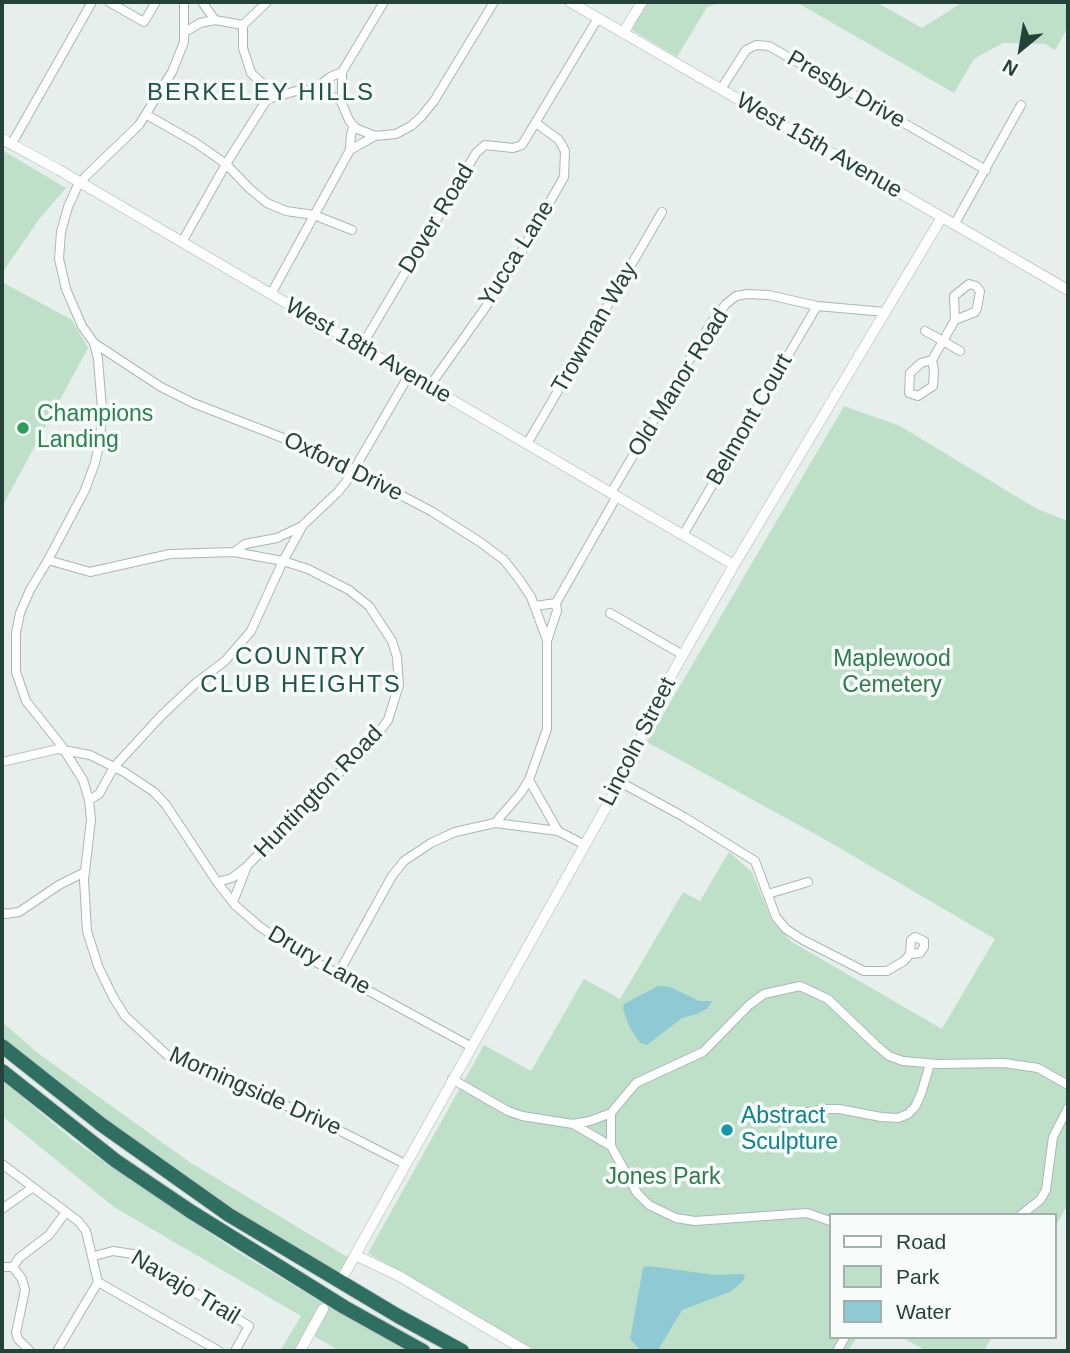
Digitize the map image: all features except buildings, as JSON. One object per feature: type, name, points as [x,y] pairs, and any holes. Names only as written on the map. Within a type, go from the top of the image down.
[{"type":"highway","points":[[2,1046],[102,1125],[229,1215],[462,1351]]},
{"type":"highway","points":[[2,1071],[116,1161],[190,1211],[344,1307],[423,1351]]},
{"type":"street","points":[[7,142],[92,2]]},
{"type":"street","points":[[109,2],[144,22],[156,2]]},
{"type":"street","points":[[80,183],[121,145],[147,115],[172,72],[184,42],[184,2]]},
{"type":"street","points":[[202,2],[215,20]]},
{"type":"street","points":[[267,2],[243,25],[243,48],[251,73],[277,97]]},
{"type":"street","points":[[375,136],[354,126],[342,101],[342,72],[384,2]]},
{"type":"street","points":[[350,150],[375,136],[396,134],[421,117],[434,101],[494,2]]},
{"type":"street","name":"West 15th Avenue","points":[[570,2],[1068,290]]},
{"type":"street","points":[[623,33],[642,2]]},
{"type":"street","name":"Dover Road","points":[[361,347],[476,153],[485,145],[513,148],[522,145],[598,18]]},
{"type":"street","points":[[185,32],[200,23],[215,20],[243,25]]},
{"type":"street","name":"Presby Drive","points":[[721,89],[746,50],[756,45],[769,46],[986,170]]},
{"type":"street","points":[[315,89],[330,77],[342,72]]},
{"type":"street","points":[[182,242],[226,164],[268,99],[315,89],[342,101]]},
{"type":"street","points":[[954,225],[1021,105]]},
{"type":"street","points":[[147,115],[226,164],[267,203],[286,211],[314,215],[352,230]]},
{"type":"street","name":"Yucca Lane","points":[[429,387],[508,277],[564,177],[565,151],[559,139],[536,123]]},
{"type":"street","points":[[271,294],[350,150],[354,126]]},
{"type":"street","name":"West 18th Avenue","points":[[7,142],[734,565]]},
{"type":"street","name":"Morningside Drive","points":[[80,183],[68,207],[61,232],[59,260],[66,289],[82,326],[94,343],[101,377],[100,441],[85,489],[20,612],[16,633],[16,671],[26,701],[64,749],[83,780],[89,800],[92,821],[85,872],[87,930],[98,966],[125,1016],[159,1048],[182,1064],[309,1115],[405,1164]]},
{"type":"street","name":"Trowman Way","points":[[527,444],[662,212]]},
{"type":"street","name":"Lincoln Street","points":[[345,1273],[633,759],[651,711],[734,565],[942,217]]},
{"type":"street","points":[[932,360],[921,363],[910,373],[909,393],[918,396],[933,386],[932,360],[955,320],[954,296],[969,284],[976,286],[980,291],[977,308],[968,316],[955,320]]},
{"type":"street","name":"Old Manor Road","points":[[547,640],[557,611],[556,603],[614,494],[711,323],[726,304],[736,296],[769,295],[817,306],[885,312]]},
{"type":"street","name":"Belmont Court","points":[[683,535],[817,306]]},
{"type":"street","points":[[925,331],[960,351]]},
{"type":"street","name":"Oxford Drive","points":[[94,343],[148,380],[193,403],[319,452],[431,511],[480,542],[504,560],[519,579],[535,606],[547,640]]},
{"type":"street","points":[[234,552],[245,544],[277,538],[303,525],[338,492],[355,470],[409,375]]},
{"type":"street","points":[[89,800],[103,789],[114,767],[161,716],[235,652],[251,631],[283,561],[303,525]]},
{"type":"street","name":"Huntington Road","points":[[48,560],[90,572],[170,554],[234,552],[283,561],[308,569],[349,590],[369,606],[392,641],[397,657],[399,685],[388,720],[368,747],[247,866],[233,902]]},
{"type":"street","points":[[535,606],[556,603]]},
{"type":"street","points":[[610,613],[683,655]]},
{"type":"street","points":[[495,823],[520,794],[528,780],[547,729],[547,640]]},
{"type":"street","points":[[2,762],[64,749]]},
{"type":"street","name":"Drury Lane","points":[[64,749],[90,755],[154,792],[166,805],[217,882],[233,902],[259,926],[290,948],[470,1046]]},
{"type":"street","points":[[528,780],[558,831]]},
{"type":"street","points":[[620,782],[755,861],[776,917],[786,929],[863,971],[887,971],[910,954]]},
{"type":"street","points":[[338,974],[392,876],[404,861],[431,843],[455,832],[495,823],[558,831],[585,845]]},
{"type":"street","points":[[217,882],[232,878],[247,866]]},
{"type":"street","points":[[2,912],[19,912],[59,885],[85,872]]},
{"type":"street","points":[[768,894],[807,882]]},
{"type":"street","points":[[573,1124],[611,1113],[636,1083],[703,1052],[764,994],[800,986],[814,990],[828,999],[889,1056],[912,1063],[1004,1063],[1038,1068],[1068,1085]]},
{"type":"street","points":[[774,1119],[824,1109],[898,1118],[915,1107],[930,1064]]},
{"type":"street","points":[[452,1079],[508,1111],[522,1116],[573,1124],[611,1146]]},
{"type":"street","points":[[1024,1213],[1040,1200],[1046,1190],[1053,1137],[1068,1108]]},
{"type":"street","points":[[611,1113],[611,1146],[637,1193],[649,1205],[676,1218],[695,1220],[807,1213],[828,1220]]},
{"type":"street","points":[[2,1164],[66,1212],[86,1231],[94,1256],[98,1282],[57,1351]]},
{"type":"street","points":[[2,1209],[32,1188]]},
{"type":"street","points":[[13,1267],[19,1258],[49,1235],[66,1212]]},
{"type":"street","name":"Navajo Trail","points":[[94,1256],[113,1251],[133,1254],[249,1326],[234,1351]]},
{"type":"street","points":[[355,1255],[399,1276],[526,1351]]},
{"type":"street","points":[[2,1268],[13,1267]]},
{"type":"street","points":[[13,1267],[22,1279],[25,1290],[16,1334],[30,1351]]},
{"type":"street","points":[[98,1282],[219,1351]]},
{"type":"street","points":[[300,1351],[323,1309]]},
{"type":"green space","points":[[645,2],[723,2],[707,7],[677,57],[632,30]]},
{"type":"green space","points":[[796,2],[876,2],[922,28],[963,2],[1068,2],[1068,27],[1055,50],[1045,44],[1003,43],[974,59],[954,93]]},
{"type":"green space","points":[[2,150],[66,188],[40,218],[2,273]]},
{"type":"green space","name":"Champions Landing","points":[[2,282],[72,320],[88,348],[2,507]]},
{"type":"green space","points":[[844,406],[900,426],[1037,509],[1068,521],[1068,1204],[1056,1225],[1056,1213],[828,1213],[828,1339],[856,1339],[848,1351],[536,1351],[368,1253],[484,1045],[531,1071],[584,979],[620,999],[683,892],[700,901],[729,852],[752,872],[772,921],[792,942],[942,1029],[995,939],[819,836],[647,742]]},
{"type":"green space","points":[[2,1022],[39,1054],[191,1163],[349,1258],[339,1273],[255,1223],[119,1131],[2,1040]]},
{"type":"green space","points":[[2,1080],[73,1140],[119,1172],[236,1251],[323,1303],[295,1351],[280,1351],[301,1316],[114,1207],[2,1116]]},
{"type":"green space","points":[[328,1305],[408,1351],[340,1351],[312,1335],[327,1312]]},
{"type":"green space","points":[[905,1339],[991,1339],[984,1351],[927,1351]]},
{"type":"water","points":[[658,986],[670,987],[699,1001],[712,1001],[708,1008],[682,1018],[647,1045],[640,1043],[630,1028],[623,1009],[624,1004]]},
{"type":"water","points":[[649,1266],[715,1275],[745,1276],[730,1292],[682,1310],[658,1350],[641,1351],[630,1339],[643,1268]]},
{"type":"place","name":"Champions Landing","points":[[23,428]]},
{"type":"place","name":"Abstract Sculpture","points":[[727,1130]]},
{"type":"district","name":"BERKELEY HILLS","points":[[261,93]]},
{"type":"district","name":"COUNTRY CLUB HEIGHTS","points":[[301,671]]},
{"type":"park label","name":"Maplewood Cemetery","points":[[892,673]]},
{"type":"park label","name":"Jones Park","points":[[663,1178]]}]
